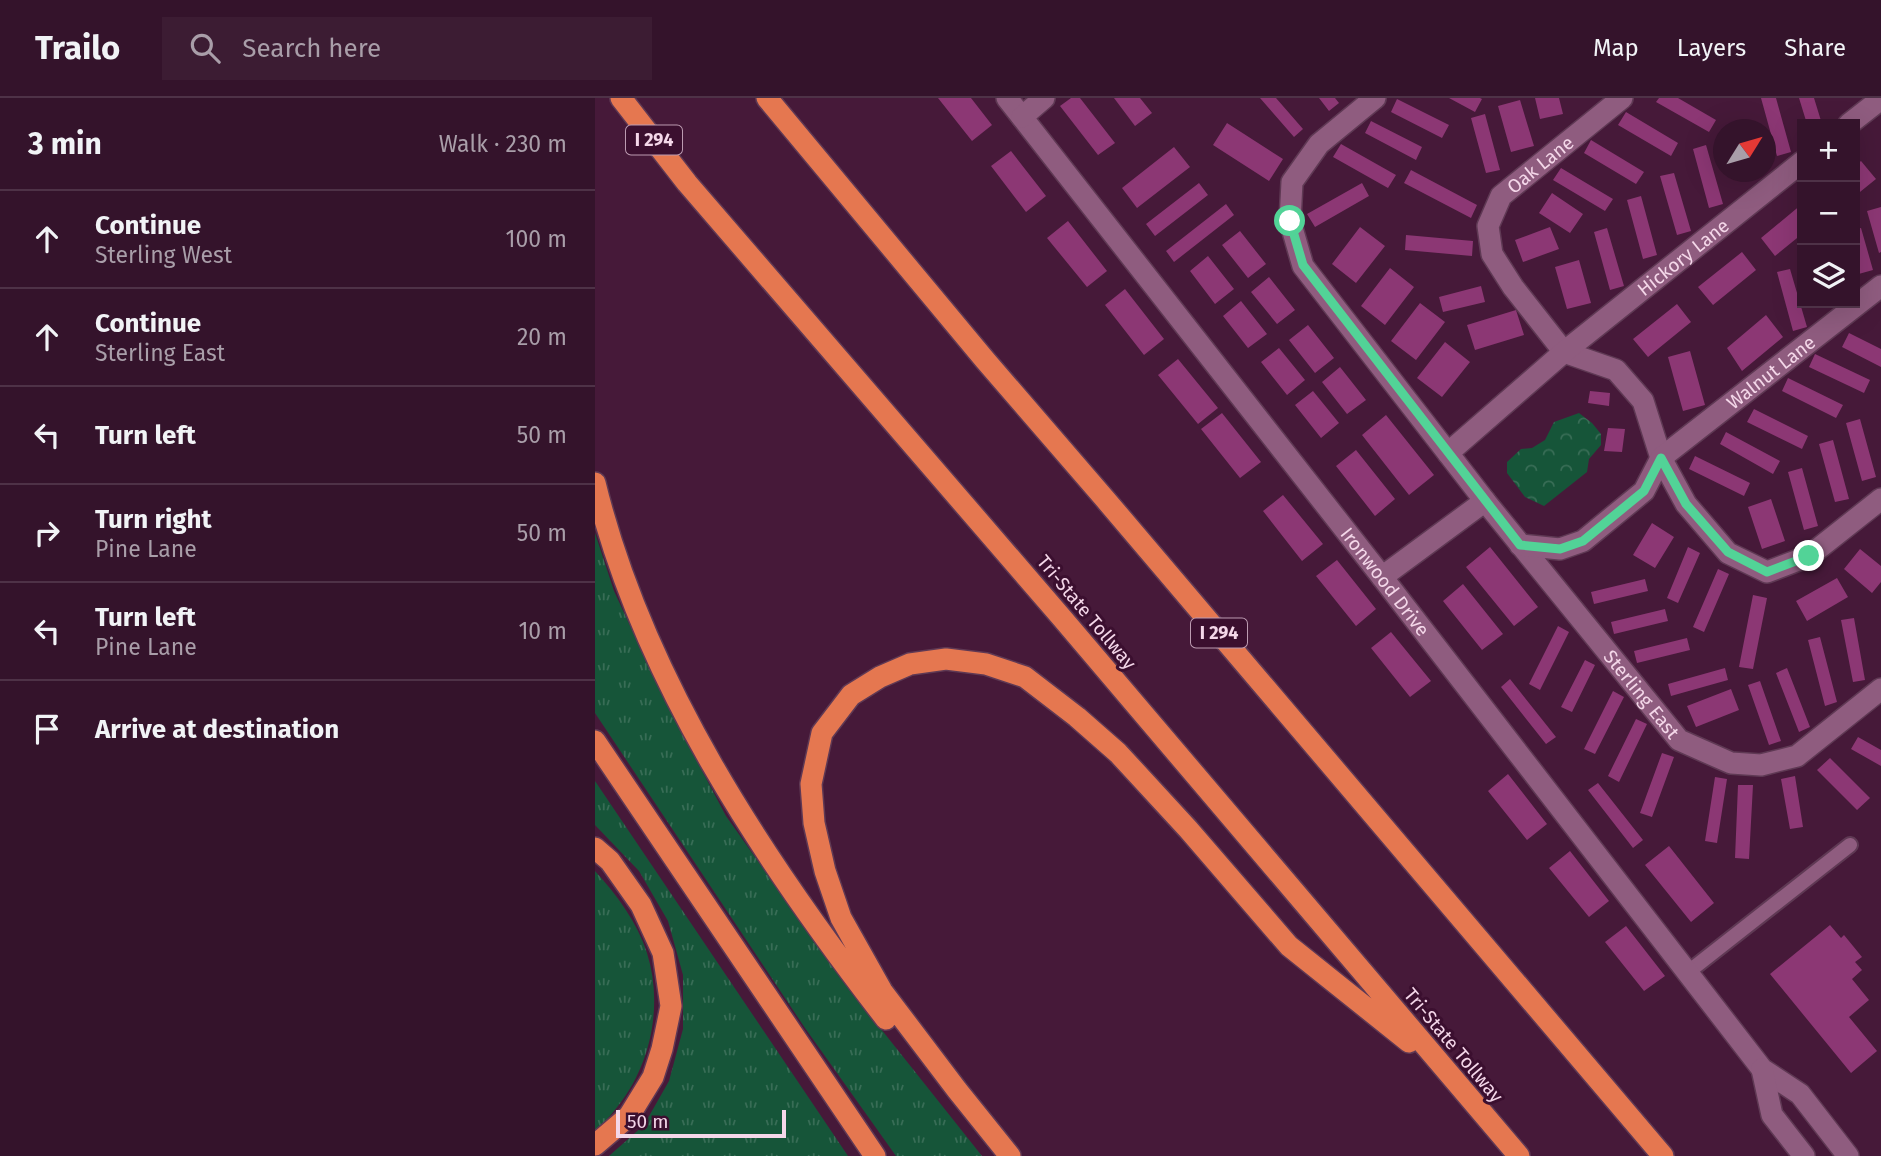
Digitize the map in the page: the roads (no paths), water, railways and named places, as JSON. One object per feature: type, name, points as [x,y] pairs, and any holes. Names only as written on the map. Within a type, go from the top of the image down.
[{"type":"highway","name":"Tri-State Tollway","points":[[621,98],[687,183],[1062,618],[1519,1156]]},
{"type":"highway","name":"I 294","points":[[772,104],[985,360],[1663,1156]]},
{"type":"highway","points":[[595,483],[621,570],[659,666],[698,740],[745,818],[837,956],[996,1156]]},
{"type":"highway","points":[[1010,1156],[882,991],[841,918],[825,871],[814,823],[811,784],[822,733],[851,695],[880,677],[910,664],[946,659],[986,664],[1025,677],[1118,753],[1289,946],[1445,1071]]},
{"type":"highway","points":[[595,741],[875,1156]]},
{"type":"highway","points":[[595,848],[610,861],[641,905],[663,953],[671,1006],[653,1077],[629,1116],[595,1145]]},
{"type":"street","name":"Ironwood Drive","points":[[1007,98],[1383,577],[1762,1069],[1800,1094],[1848,1156]]},
{"type":"street","points":[[1022,117],[1044,98]]},
{"type":"street","points":[[1375,98],[1319,144],[1292,182],[1290,221],[1303,265],[1485,501],[1383,577]]},
{"type":"street","name":"Oak Lane","points":[[1564,352],[1513,287],[1492,254],[1488,226],[1501,196],[1622,98]]},
{"type":"street","points":[[1855,119],[1881,99]]},
{"type":"street","name":"Hickory Lane","points":[[1564,352],[1797,166]]},
{"type":"street","name":"Walnut Lane","points":[[1661,458],[1881,286]]},
{"type":"street","points":[[1448,453],[1564,352],[1616,370],[1643,401],[1661,458],[1686,504],[1728,552],[1767,572],[1809,556],[1881,499]]},
{"type":"street","points":[[1520,545],[1560,549],[1583,541],[1644,491],[1661,458]]},
{"type":"street","name":"Sterling East","points":[[1485,501],[1679,740],[1731,763],[1761,765],[1797,756],[1881,689]]},
{"type":"street","name":"Ironwood Drive","points":[[1762,1069],[1772,1115],[1804,1156]]},
{"type":"lane","points":[[1687,973],[1850,845]]}]
